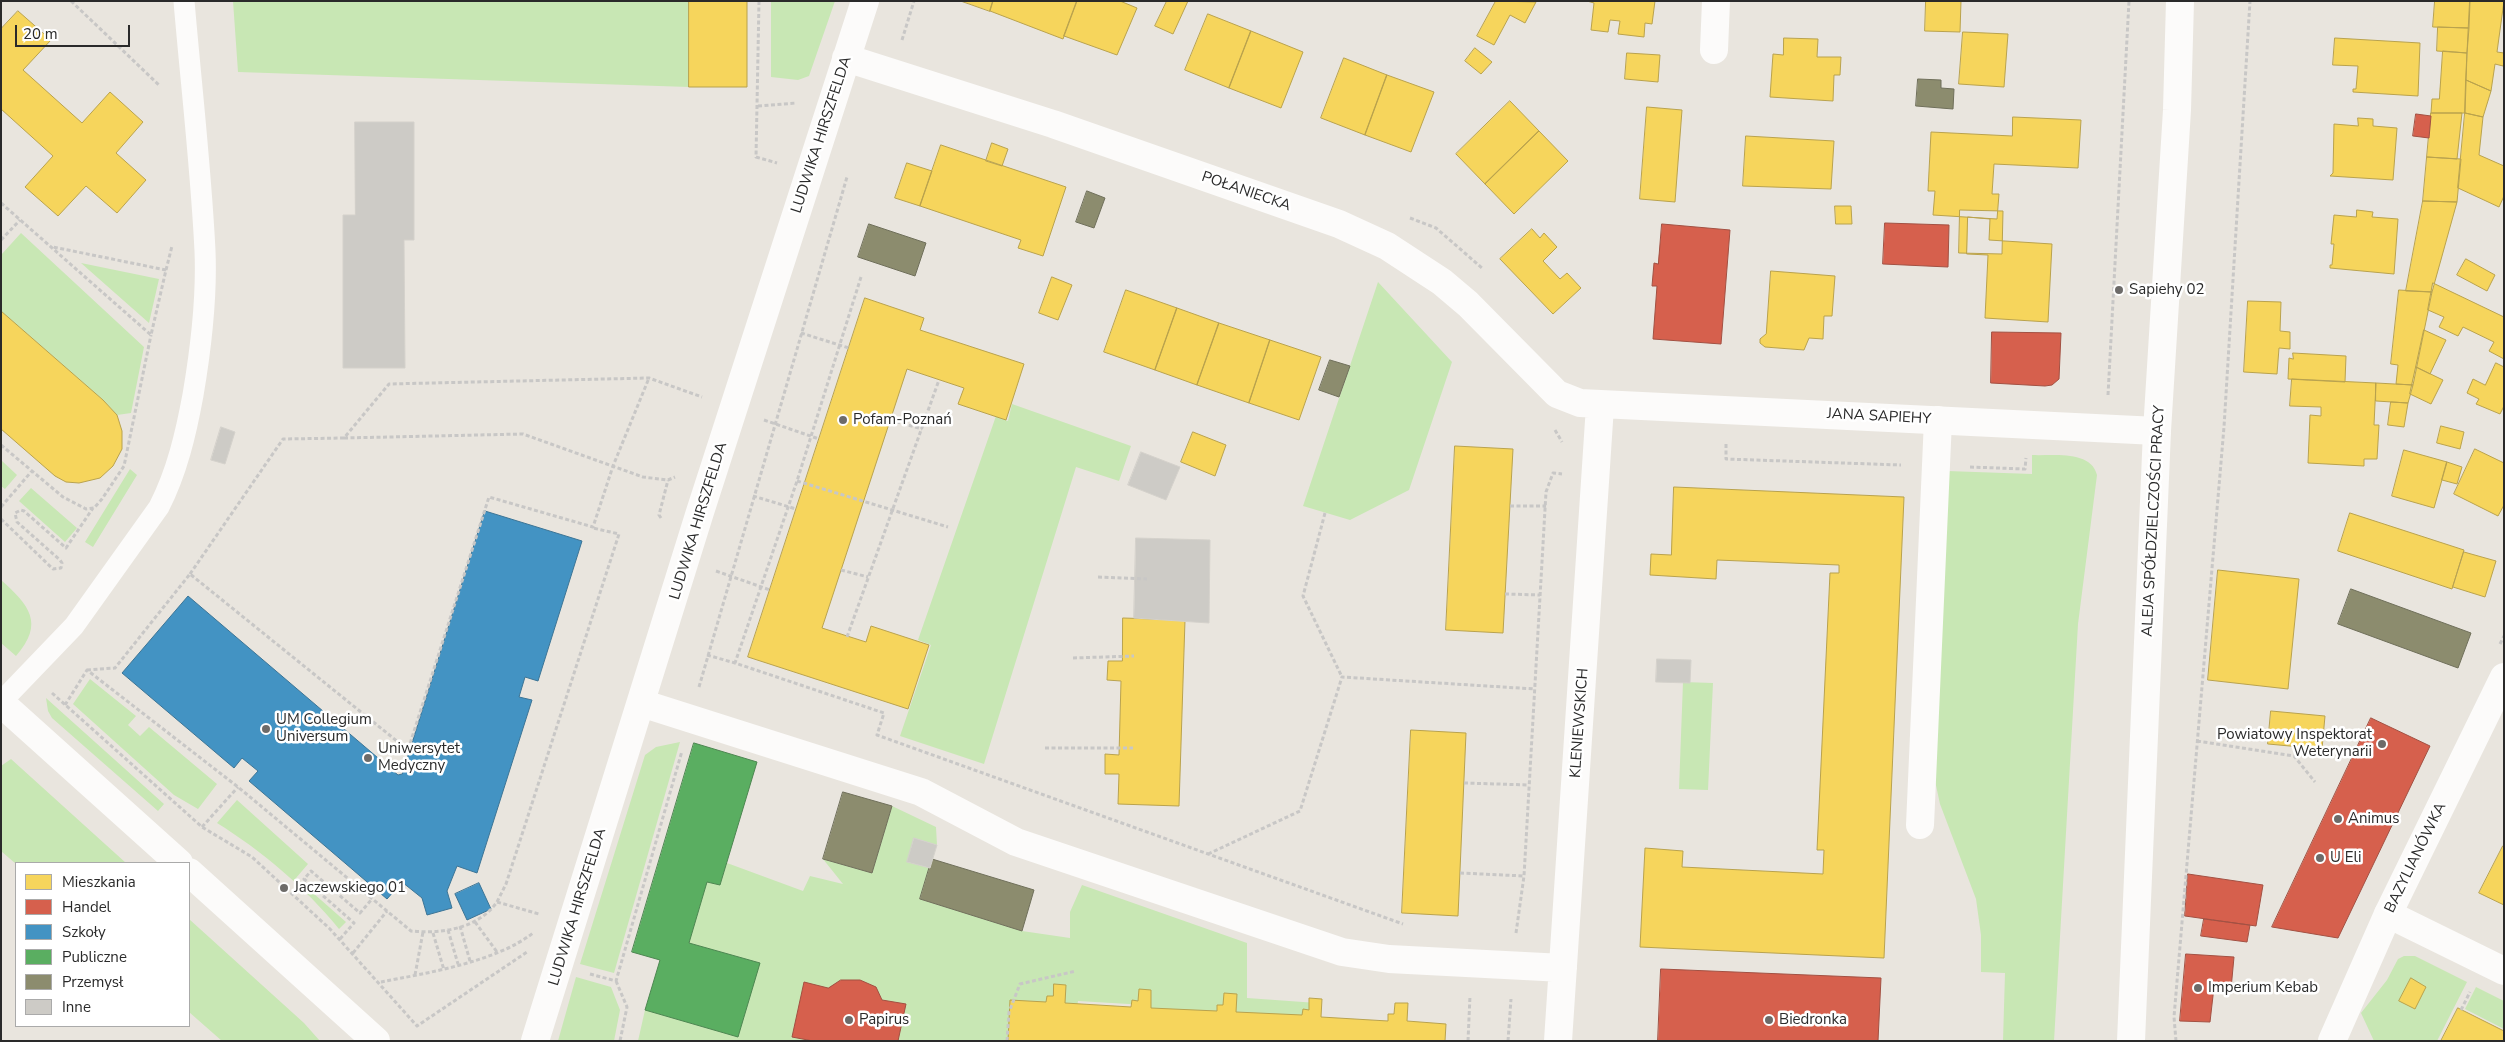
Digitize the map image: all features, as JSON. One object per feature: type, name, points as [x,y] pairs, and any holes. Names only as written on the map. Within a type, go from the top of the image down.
[{"type":"street","name":"LUDWIKA HIRSZFELDA","points":[[536,1041],[700,512],[865,1]]},
{"type":"street","points":[[1714,50],[1716,1]]},
{"type":"street","name":"ALEJA SPÓŁDZIELCZOŚCI PRACY","points":[[2131,1041],[2157,431],[2177,110],[2180,1]]},
{"type":"street","name":"POŁANIECKA","points":[[846,58],[1062,128],[1340,224],[1387,246],[1442,282],[1468,304],[1557,394],[1580,403],[1600,406]]},
{"type":"street","name":"JANA SAPIEHY","points":[[1600,406],[2157,431]]},
{"type":"street","name":"KLENIEWSKICH","points":[[1558,1041],[1600,406]]},
{"type":"street","points":[[1920,825],[1938,420]]},
{"type":"street","name":"BAZYLIANÓWKA","points":[[2332,1041],[2388,914],[2504,676]]},
{"type":"street","points":[[1,703],[178,862]]},
{"type":"street","points":[[642,703],[690,720],[921,792],[1016,842],[1342,952],[1389,959],[1563,968]]},
{"type":"street","points":[[190,873],[376,1041]]},
{"type":"street","points":[[2388,914],[2504,971]]},
{"type":"lane","points":[[1,703],[74,626],[159,507],[168,490],[187,429],[197,370],[203,312],[205,252],[184,1]]},
{"type":"path","points":[[71,1],[162,88]]},
{"type":"path","points":[[759,1],[756,157],[784,165]]},
{"type":"path","points":[[2102,397],[2108,397],[2129,1]]},
{"type":"path","points":[[2176,1041],[2174,1017],[2224,427],[2250,1]]},
{"type":"path","points":[[620,1041],[627,1007],[616,981],[707,655],[849,170]]},
{"type":"path","points":[[1,203],[151,336]]},
{"type":"path","points":[[1408,218],[1436,228],[1483,270]]},
{"type":"path","points":[[1,240],[20,220]]},
{"type":"path","points":[[1,519],[53,569],[58,570],[61,568],[62,563],[60,560],[17,522],[15,513],[21,510],[24,511],[66,548],[124,466],[166,270],[53,248]]},
{"type":"path","points":[[736,663],[789,506],[861,277]]},
{"type":"path","points":[[801,333],[849,348]]},
{"type":"path","points":[[344,438],[389,384],[649,378],[613,466],[593,528]]},
{"type":"path","points":[[847,636],[939,380]]},
{"type":"path","points":[[890,420],[922,429]]},
{"type":"path","points":[[1549,424],[1564,444]]},
{"type":"path","points":[[87,670],[115,668],[190,574],[283,439],[523,434],[643,477],[668,480],[684,473]]},
{"type":"path","points":[[1726,441],[1726,459],[2026,469],[2026,449]]},
{"type":"path","points":[[1,445],[63,497],[86,509],[94,508]]},
{"type":"path","points":[[1,507],[32,472]]},
{"type":"path","points":[[1508,1041],[1524,876],[1546,492],[1553,473],[1567,474]]},
{"type":"path","points":[[797,481],[948,527]]},
{"type":"path","points":[[753,496],[796,509]]},
{"type":"path","points":[[87,670],[238,787],[410,931],[433,933],[448,930],[475,922],[490,912],[497,902],[509,875],[619,534],[489,497],[408,750],[190,574]]},
{"type":"path","points":[[1510,506],[1546,506]]},
{"type":"path","points":[[1207,854],[1300,811],[1342,677],[1303,596],[1325,513]]},
{"type":"path","points":[[841,570],[868,577]]},
{"type":"path","points":[[1098,577],[1147,578]]},
{"type":"path","points":[[1505,594],[1540,595]]},
{"type":"path","points":[[707,655],[884,713],[877,735],[1408,925]]},
{"type":"path","points":[[1073,658],[1134,656]]},
{"type":"path","points":[[65,705],[87,670]]},
{"type":"path","points":[[1342,677],[1535,690]]},
{"type":"path","points":[[48,689],[202,827],[252,857],[340,939],[417,1026],[529,950],[535,931],[519,943],[444,970],[380,982]]},
{"type":"path","points":[[2197,741],[2294,756],[2315,782]]},
{"type":"path","points":[[1045,748],[1132,748]]},
{"type":"path","points":[[1464,783],[1529,785]]},
{"type":"path","points":[[202,827],[238,787]]},
{"type":"path","points":[[340,939],[354,923],[304,879],[311,871],[360,913],[372,899]]},
{"type":"path","points":[[1460,873],[1524,876]]},
{"type":"path","points":[[497,902],[541,915]]},
{"type":"path","points":[[353,953],[387,911]]},
{"type":"path","points":[[475,922],[497,952]]},
{"type":"path","points":[[460,926],[470,961]]},
{"type":"path","points":[[448,930],[458,964]]},
{"type":"path","points":[[415,975],[422,932]]},
{"type":"path","points":[[433,933],[444,970]]},
{"type":"path","points":[[529,950],[542,959],[616,981]]},
{"type":"path","points":[[1007,1041],[1009,1012],[1020,984],[1076,971]]},
{"type":"path","points":[[1468,1041],[1471,986]]},
{"type":"path","points":[[2461,1010],[2472,987]]},
{"type":"green space","points":[[233,1],[689,1],[689,87],[238,72]]},
{"type":"green space","points":[[771,1],[835,1],[809,76],[798,80],[771,77]]},
{"type":"green space","points":[[21,233],[144,347],[131,413],[117,415],[103,400],[1,311],[1,255]]},
{"type":"green space","points":[[81,263],[159,279],[149,323]]},
{"type":"green space","points":[[1378,282],[1452,362],[1409,490],[1350,520],[1303,506]]},
{"type":"green space","points":[[1012,404],[1131,446],[1119,481],[1076,467],[984,764],[900,736],[931,645],[918,640],[996,416],[1008,421]]},
{"type":"green space","points":[[2032,455],[2060,455],[2079,458],[2087,461],[2097,475],[2078,624],[2054,1041],[2003,1041],[2005,973],[1981,972],[1981,935],[1976,899],[1940,804],[1934,776],[1947,471],[2032,474]]},
{"type":"green space","points":[[1,460],[17,475],[5,489],[1,486]]},
{"type":"green space","points":[[130,469],[137,475],[93,547],[85,542]]},
{"type":"green space","points":[[31,488],[77,528],[65,542],[19,501]]},
{"type":"green space","points":[[1,580],[26,606],[30,615],[30,634],[16,656],[1,643]]},
{"type":"green space","points":[[90,679],[136,716],[128,725],[140,736],[149,727],[217,784],[198,809],[174,795],[73,704]]},
{"type":"green space","points":[[1683,682],[1713,683],[1708,790],[1679,789]]},
{"type":"green space","points":[[46,698],[164,804],[158,811],[52,718],[48,711]]},
{"type":"green space","points":[[680,742],[614,973],[580,964],[645,755],[656,747]]},
{"type":"green space","points":[[11,759],[125,862],[15,863],[1,851],[1,766]]},
{"type":"green space","points":[[237,800],[308,864],[296,878],[346,922],[339,929],[312,899],[282,871],[267,858],[217,823]]},
{"type":"green space","points":[[892,806],[936,827],[937,845],[914,838],[908,862],[930,868],[920,899],[1022,931],[1070,938],[1070,912],[1082,885],[1247,943],[1247,998],[1317,1003],[1317,1020],[1146,1019],[1146,1005],[1078,1001],[1076,1015],[1025,1041],[638,1041],[645,1010],[738,1037],[759,963],[689,943],[707,882],[720,885],[727,863],[803,891],[810,876],[843,884],[823,859],[872,873]]},
{"type":"green space","points":[[190,920],[304,1023],[320,1041],[222,1041],[190,1013]]},
{"type":"green space","points":[[2404,956],[2415,956],[2467,982],[2437,1041],[2374,1041],[2361,1013],[2387,980],[2398,959]]},
{"type":"green space","points":[[576,977],[611,987],[620,1010],[614,1041],[558,1041]]},
{"type":"green space","points":[[2476,987],[2504,1001],[2504,1029],[2465,1009]]},
{"type":"building: Mieszkania","points":[[689,1],[747,1],[747,87],[689,87]]},
{"type":"building: Mieszkania","points":[[961,1],[993,1],[990,11]]},
{"type":"building: Mieszkania","points":[[993,1],[1077,1],[1063,39],[990,11]]},
{"type":"building: Mieszkania","points":[[1077,1],[1120,1],[1137,8],[1117,55],[1064,36]]},
{"type":"building: Mieszkania","points":[[1167,1],[1188,1],[1173,34],[1155,26]]},
{"type":"building: Mieszkania","points":[[1496,1],[1536,2],[1525,23],[1510,15],[1494,45],[1477,36]]},
{"type":"building: Mieszkania","points":[[1587,1],[1655,1],[1652,24],[1645,23],[1644,37],[1618,34],[1620,21],[1610,20],[1608,32],[1591,30],[1594,3]]},
{"type":"building: Mieszkania","points":[[1926,1],[1961,1],[1960,32],[1925,31]]},
{"type":"building: Mieszkania","points":[[2435,1],[2470,1],[2469,28],[2433,27]]},
{"type":"building: Mieszkania","points":[[2470,1],[2504,1],[2497,52],[2504,53],[2504,64],[2503,66],[2495,64],[2491,91],[2466,80]]},
{"type":"building: Mieszkania","points":[[18,11],[51,40],[23,70],[82,123],[110,92],[143,122],[116,153],[146,180],[117,213],[86,186],[58,216],[25,187],[53,156],[1,109],[1,29]]},
{"type":"building: Mieszkania","points":[[1208,14],[1251,31],[1229,88],[1185,70]]},
{"type":"building: Mieszkania","points":[[2438,27],[2469,28],[2467,53],[2437,51]]},
{"type":"building: Mieszkania","points":[[1251,31],[1303,52],[1281,108],[1229,88]]},
{"type":"building: Mieszkania","points":[[1963,32],[2008,34],[2004,87],[1959,84]]},
{"type":"building: Mieszkania","points":[[1784,38],[1818,39],[1817,57],[1841,57],[1840,75],[1834,75],[1833,101],[1770,97],[1773,54],[1783,55]]},
{"type":"building: Mieszkania","points":[[2335,38],[2420,43],[2418,96],[2353,92],[2353,89],[2356,89],[2358,66],[2333,65]]},
{"type":"building: Mieszkania","points":[[1475,48],[1492,62],[1481,74],[1465,61]]},
{"type":"building: Mieszkania","points":[[2443,51],[2467,53],[2465,113],[2431,113],[2432,99],[2439,99]]},
{"type":"building: Mieszkania","points":[[1627,53],[1660,55],[1658,82],[1625,79]]},
{"type":"building: Mieszkania","points":[[1344,58],[1387,75],[1365,135],[1321,118]]},
{"type":"building: Mieszkania","points":[[1387,75],[1434,92],[1411,152],[1365,135]]},
{"type":"building: Mieszkania","points":[[2466,80],[2491,91],[2483,117],[2465,113]]},
{"type":"building: Mieszkania","points":[[1510,101],[1539,131],[1485,184],[1456,154]]},
{"type":"building: Mieszkania","points":[[1647,107],[1682,110],[1675,202],[1640,199]]},
{"type":"building: Mieszkania","points":[[2431,113],[2462,113],[2457,159],[2427,157]]},
{"type":"building: Mieszkania","points":[[2465,113],[2483,117],[2479,155],[2504,166],[2504,196],[2499,207],[2458,188]]},
{"type":"building: Mieszkania","points":[[2013,117],[2081,120],[2078,168],[1994,164],[1992,194],[1999,194],[1997,219],[1933,215],[1935,191],[1928,191],[1931,132],[2012,136]]},
{"type":"building: Mieszkania","points":[[2358,118],[2373,119],[2373,126],[2397,128],[2393,180],[2330,176],[2333,173],[2334,124],[2358,126]]},
{"type":"building: Mieszkania","points":[[1539,131],[1568,161],[1514,214],[1485,184]]},
{"type":"building: Mieszkania","points":[[1746,136],[1834,141],[1831,189],[1743,186]]},
{"type":"building: Mieszkania","points":[[992,143],[1008,149],[1002,166],[986,161]]},
{"type":"building: Mieszkania","points":[[941,145],[1066,187],[1043,256],[1018,248],[1021,240],[920,206]]},
{"type":"building: Mieszkania","points":[[2427,157],[2461,159],[2457,202],[2423,201]]},
{"type":"building: Mieszkania","points":[[907,163],[932,171],[920,206],[895,198]]},
{"type":"building: Mieszkania","points":[[2423,201],[2457,202],[2432,292],[2406,291]]},
{"type":"building: Mieszkania","points":[[1835,206],[1851,206],[1852,224],[1836,224]]},
{"type":"building: Mieszkania","points":[[1960,210],[2003,211],[2002,254],[1959,253]]},
{"type":"building: Mieszkania","points":[[2357,210],[2373,212],[2372,217],[2398,219],[2394,274],[2330,268],[2334,244],[2331,244],[2334,215],[2356,217]]},
{"type":"building: Mieszkania","points":[[1968,217],[1990,219],[1989,240],[2052,244],[2048,322],[1985,318],[1988,255],[1967,254]]},
{"type":"building: Mieszkania","points":[[1532,229],[1540,238],[1544,233],[1557,247],[1543,261],[1560,279],[1567,273],[1581,288],[1553,314],[1500,259]]},
{"type":"building: Mieszkania","points":[[2466,259],[2495,275],[2487,291],[2457,275]]},
{"type":"building: Mieszkania","points":[[1771,271],[1835,276],[1832,316],[1824,316],[1823,339],[1809,338],[1804,350],[1765,347],[1760,343],[1760,339],[1766,334]]},
{"type":"building: Mieszkania","points":[[1052,277],[1072,285],[1058,320],[1039,313]]},
{"type":"building: Mieszkania","points":[[2433,283],[2504,317],[2504,359],[2489,351],[2494,342],[2463,327],[2458,336],[2439,327],[2444,317],[2428,310]]},
{"type":"building: Mieszkania","points":[[1126,290],[1177,308],[1155,370],[1104,352]]},
{"type":"building: Mieszkania","points":[[2399,290],[2432,292],[2413,385],[2396,384],[2398,365],[2391,364]]},
{"type":"building: Mieszkania","points":[[865,298],[924,318],[920,330],[1024,364],[1006,420],[958,404],[964,388],[907,369],[822,628],[866,642],[871,626],[929,645],[908,709],[748,657]]},
{"type":"building: Mieszkania","points":[[2248,301],[2281,302],[2280,331],[2290,332],[2290,349],[2279,348],[2277,374],[2244,372]]},
{"type":"building: Mieszkania","points":[[1177,308],[1219,323],[1197,385],[1155,370]]},
{"type":"building: Mieszkania","points":[[1,311],[103,400],[117,415],[122,431],[122,449],[113,466],[100,478],[79,483],[66,482],[55,476],[1,429]]},
{"type":"building: Mieszkania","points":[[1219,323],[1270,340],[1249,403],[1197,385]]},
{"type":"building: Mieszkania","points":[[2424,330],[2446,340],[2430,374],[2416,367]]},
{"type":"building: Mieszkania","points":[[1270,340],[1321,357],[1299,420],[1249,403]]},
{"type":"building: Mieszkania","points":[[2293,353],[2346,356],[2345,382],[2288,379],[2289,358],[2293,359]]},
{"type":"building: Mieszkania","points":[[2496,363],[2504,367],[2504,406],[2500,414],[2476,404],[2479,399],[2467,393],[2473,379],[2485,385]]},
{"type":"building: Mieszkania","points":[[2416,367],[2443,380],[2431,404],[2410,394]]},
{"type":"building: Mieszkania","points":[[2292,379],[2376,383],[2374,425],[2379,425],[2377,459],[2364,459],[2364,466],[2308,463],[2310,415],[2321,416],[2321,407],[2290,406]]},
{"type":"building: Mieszkania","points":[[2376,383],[2413,385],[2408,403],[2376,401]]},
{"type":"building: Mieszkania","points":[[2391,402],[2408,403],[2404,427],[2388,425]]},
{"type":"building: Mieszkania","points":[[2441,426],[2464,432],[2460,449],[2437,443]]},
{"type":"building: Mieszkania","points":[[1193,432],[1226,445],[1215,476],[1181,462]]},
{"type":"building: Mieszkania","points":[[1455,446],[1513,449],[1503,633],[1446,630]]},
{"type":"building: Mieszkania","points":[[2475,449],[2504,463],[2504,505],[2498,516],[2454,494]]},
{"type":"building: Mieszkania","points":[[2404,450],[2447,462],[2434,508],[2392,496]]},
{"type":"building: Mieszkania","points":[[2447,462],[2462,467],[2457,484],[2442,480]]},
{"type":"building: Mieszkania","points":[[1674,487],[1904,497],[1884,958],[1640,947],[1645,848],[1683,851],[1682,867],[1823,874],[1824,850],[1817,850],[1830,573],[1839,573],[1839,565],[1717,560],[1716,579],[1650,575],[1651,554],[1671,555]]},
{"type":"building: Mieszkania","points":[[2350,513],[2464,550],[2452,589],[2338,551]]},
{"type":"building: Mieszkania","points":[[2464,552],[2496,561],[2485,597],[2453,587]]},
{"type":"building: Mieszkania","points":[[2218,570],[2299,579],[2288,689],[2208,680]]},
{"type":"building: Mieszkania","points":[[1123,618],[1185,620],[1179,806],[1118,804],[1119,774],[1105,774],[1105,754],[1119,755],[1121,681],[1107,680],[1108,661],[1122,661]]},
{"type":"building: Mieszkania","points":[[2271,711],[2325,716],[2322,749],[2268,744]]},
{"type":"building: Mieszkania","points":[[1411,730],[1466,733],[1458,916],[1402,913]]},
{"type":"building: Mieszkania","points":[[2504,846],[2504,905],[2479,893]]},
{"type":"building: Mieszkania","points":[[2411,978],[2426,987],[2415,1009],[2399,1001]]},
{"type":"building: Mieszkania","points":[[1054,984],[1066,985],[1065,1003],[1131,1007],[1132,1000],[1138,1001],[1139,989],[1151,990],[1151,1008],[1217,1011],[1217,1005],[1223,1005],[1224,993],[1237,994],[1236,1012],[1302,1015],[1303,1009],[1309,1010],[1309,998],[1322,999],[1321,1017],[1388,1021],[1388,1014],[1394,1014],[1395,1003],[1408,1003],[1407,1021],[1446,1024],[1445,1041],[1008,1041],[1010,1000],[1046,1002],[1047,996],[1053,996]]},
{"type":"building: Mieszkania","points":[[2458,1008],[2504,1031],[2504,1041],[2441,1041]]},
{"type":"building: Handel","points":[[2416,114],[2431,116],[2429,138],[2413,136]]},
{"type":"building: Handel","points":[[1885,223],[1949,225],[1948,267],[1883,264]]},
{"type":"building: Handel","points":[[1662,224],[1730,230],[1721,344],[1653,339],[1657,286],[1652,286],[1654,263],[1658,264]]},
{"type":"building: Handel","points":[[1992,332],[2061,333],[2059,379],[2052,385],[2045,386],[1991,383]]},
{"type":"building: Handel","points":[[2371,718],[2430,746],[2338,938],[2272,927]]},
{"type":"building: Handel","points":[[2188,874],[2263,885],[2256,926],[2185,916]]},
{"type":"building: Handel","points":[[2204,919],[2250,925],[2247,942],[2201,936]]},
{"type":"building: Handel","name":"Imperium Kebab","points":[[2186,954],[2234,957],[2231,989],[2214,987],[2210,1022],[2180,1021]]},
{"type":"building: Handel","name":"Biedronka","points":[[1661,969],[1881,978],[1878,1041],[1658,1041]]},
{"type":"building: Handel","name":"Papirus","points":[[841,980],[860,980],[876,987],[882,1000],[906,1004],[898,1041],[813,1041],[792,1037],[804,982],[828,988]]},
{"type":"building: Szkoły","name":"UM Collegium Universum","points":[[485,511],[582,541],[538,681],[525,677],[519,697],[532,700],[477,873],[457,866],[447,891],[452,908],[427,915],[422,898],[402,882],[387,899],[249,781],[258,771],[242,758],[234,768],[122,673],[188,596],[398,775],[402,774]]},
{"type":"building: Szkoły","points":[[479,883],[491,909],[467,920],[455,894]]},
{"type":"building: Publiczne","points":[[694,743],[757,762],[720,885],[707,882],[689,943],[760,963],[738,1037],[645,1010],[660,960],[632,952]]},
{"type":"building: Przemysł","points":[[1918,79],[1941,80],[1941,88],[1954,89],[1953,109],[1916,106]]},
{"type":"building: Przemysł","points":[[1087,191],[1105,198],[1094,228],[1076,222]]},
{"type":"building: Przemysł","points":[[869,224],[926,243],[915,276],[858,257]]},
{"type":"building: Przemysł","points":[[1330,360],[1350,366],[1339,397],[1319,390]]},
{"type":"building: Przemysł","points":[[2351,589],[2471,633],[2458,668],[2338,624]]},
{"type":"building: Przemysł","points":[[843,792],[892,806],[872,873],[823,859]]},
{"type":"building: Przemysł","points":[[932,859],[1034,890],[1022,931],[920,899]]},
{"type":"building: Inne","points":[[355,122],[414,122],[414,240],[404,240],[405,368],[343,368],[343,215],[355,215]]},
{"type":"building: Inne","points":[[221,427],[235,432],[225,464],[211,460]]},
{"type":"building: Inne","points":[[1141,452],[1180,467],[1166,500],[1128,485]]},
{"type":"building: Inne","points":[[1136,538],[1210,540],[1209,623],[1134,618]]},
{"type":"building: Inne","points":[[1657,659],[1691,660],[1690,683],[1656,682]]},
{"type":"building: Inne","points":[[914,838],[937,845],[930,868],[907,862]]},
{"type":"place","name":"Sapiehy 02","points":[[2119,290]]},
{"type":"place","name":"Pofam-Poznań","points":[[843,420]]},
{"type":"place","name":"UM Collegium Universum","points":[[266,729]]},
{"type":"place","name":"Powiatowy Inspektorat Weterynarii","points":[[2382,744]]},
{"type":"place","name":"Uniwersytet Medyczny","points":[[368,758]]},
{"type":"place","name":"Animus","points":[[2338,819]]},
{"type":"place","name":"U Eli","points":[[2320,858]]},
{"type":"place","name":"Jaczewskiego 01","points":[[284,888]]},
{"type":"place","name":"Imperium Kebab","points":[[2198,988]]},
{"type":"place","name":"Papirus","points":[[849,1020]]},
{"type":"place","name":"Biedronka","points":[[1769,1020]]}]
